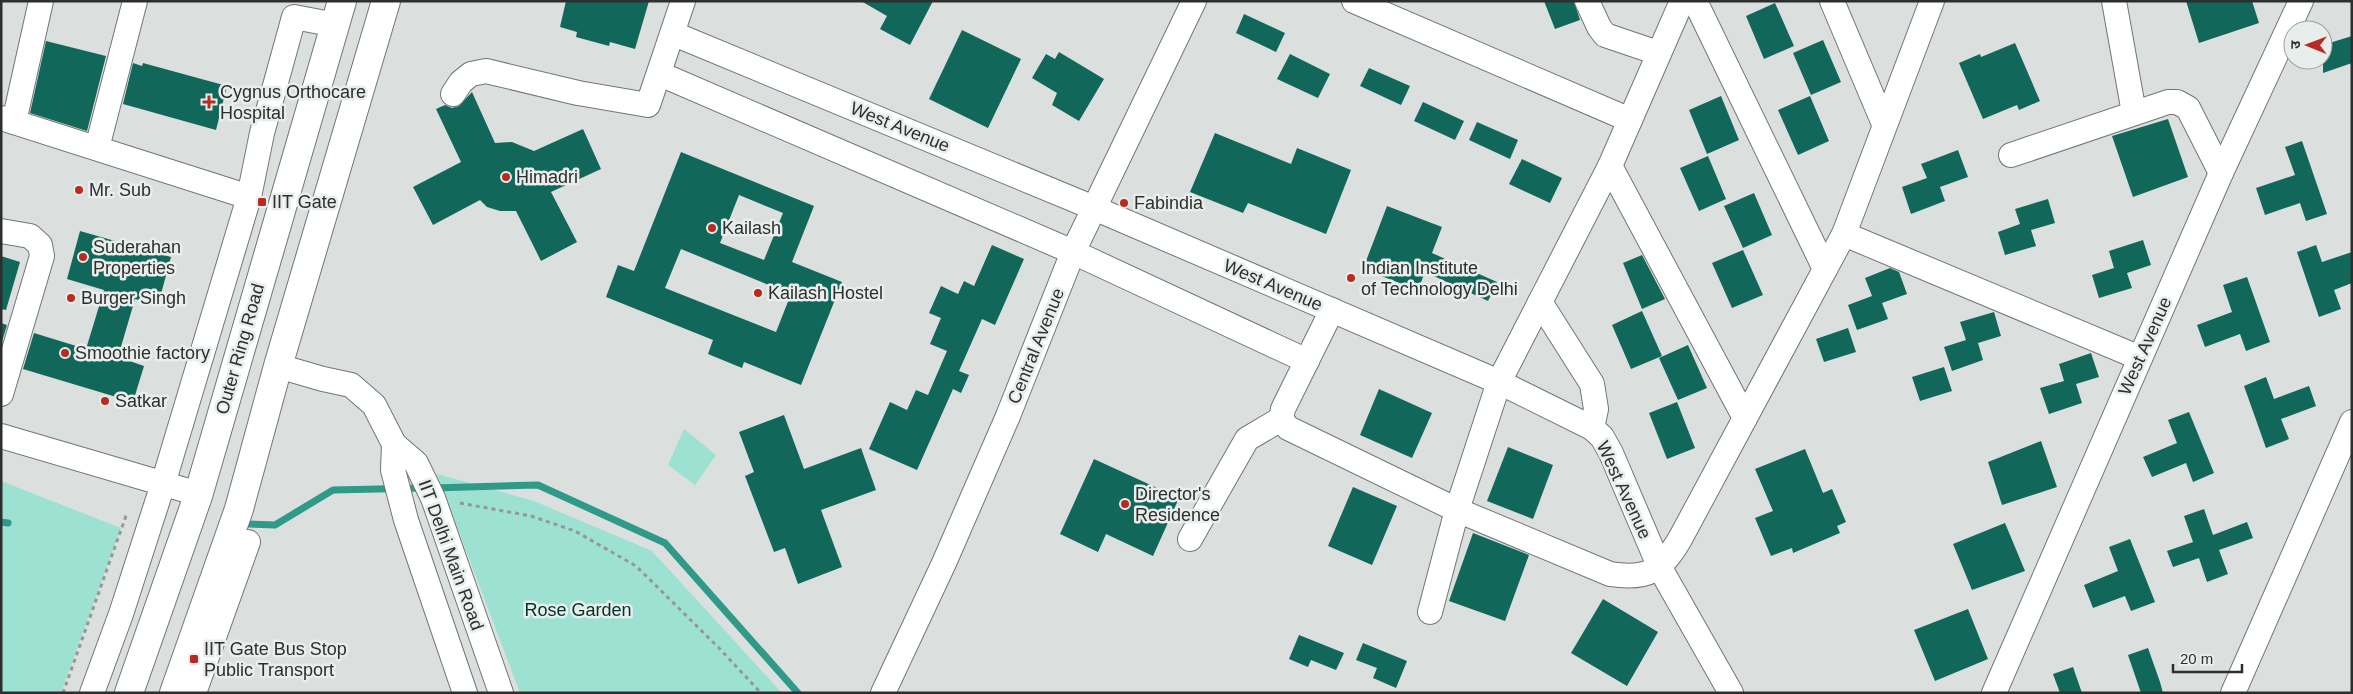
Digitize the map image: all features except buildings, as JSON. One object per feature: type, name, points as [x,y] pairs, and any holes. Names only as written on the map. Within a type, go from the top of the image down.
[{"type":"main road","points":[[174,693],[239,509],[278,366],[386,1]]},
{"type":"main road","name":"Outer Ring Road","points":[[129,693],[198,496],[339,13]]},
{"type":"street","points":[[41,1],[5,122],[97,148],[248,197]]},
{"type":"street","points":[[97,148],[135,1]]},
{"type":"street","points":[[453,94],[470,74],[486,70],[578,93],[648,105],[674,34],[683,1]]},
{"type":"street","name":"Central Avenue","points":[[883,693],[944,563],[1008,416],[1073,252],[1194,1]]},
{"type":"street","points":[[1354,1],[1630,120]]},
{"type":"street","points":[[1587,1],[1604,35],[1658,53]]},
{"type":"street","points":[[1430,612],[1457,510],[1499,382],[1610,166],[1682,1]]},
{"type":"street","points":[[1695,1],[1825,269]]},
{"type":"street","points":[[1832,1],[1884,124]]},
{"type":"street","points":[[1332,310],[1283,408],[1281,419],[1288,428],[1457,510],[1610,574],[1639,575],[1660,568],[1680,539],[1844,234],[1932,1]]},
{"type":"street","points":[[2114,1],[2134,113]]},
{"type":"street","name":"West Avenue","points":[[1994,693],[2221,173],[2301,1]]},
{"type":"street","points":[[92,693],[121,614],[208,335],[248,197],[262,133],[294,17],[339,13]]},
{"type":"street","name":"West Avenue","points":[[674,34],[1094,208],[1332,310],[1499,382],[1592,428],[1602,438],[1611,453],[1660,568],[1731,693]]},
{"type":"street","points":[[660,74],[1073,252],[1307,361]]},
{"type":"street","points":[[2011,155],[2168,102],[2177,102],[2188,108],[2221,173]]},
{"type":"street","points":[[1610,166],[1745,418]]},
{"type":"street","points":[[1,231],[30,236],[40,244],[42,256],[1,394]]},
{"type":"street","points":[[1844,234],[2140,358]]},
{"type":"street","points":[[1540,302],[1592,384],[1596,409],[1592,428]]},
{"type":"street","points":[[208,335],[240,349]]},
{"type":"street","points":[[278,366],[351,385],[374,405],[394,444]]},
{"type":"street","points":[[1190,538],[1247,439],[1281,419]]},
{"type":"street","points":[[2233,693],[2352,422]]},
{"type":"street","points":[[1,436],[198,496]]},
{"type":"street","name":"IIT Delhi Main Road","points":[[394,444],[393,470],[398,489],[465,693]]},
{"type":"street","name":"IIT Delhi Main Road","points":[[394,444],[416,463],[429,490],[502,693]]},
{"type":"street","points":[[194,693],[248,542]]},
{"type":"path","points":[[63,693],[140,477]]},
{"type":"path","points":[[429,490],[531,516],[575,531],[636,566],[718,647],[760,693]]},
{"type":"green space","points":[[684,429],[716,455],[695,485],[668,465]]},
{"type":"green space","name":"Rose Garden","points":[[437,474],[534,501],[652,551],[782,693],[520,693]]},
{"type":"green space","points":[[1,481],[121,528],[61,693],[1,693]]},
{"type":"waterway","points":[[433,488],[538,485],[665,543],[798,693]]},
{"type":"waterway","points":[[247,524],[275,525],[333,490],[423,488]]},
{"type":"waterway","points":[[1,522],[8,523]]},
{"type":"place","name":"Cygnus Orthocare Hospital","points":[[209,102]]},
{"type":"place","name":"Himadri","points":[[506,177]]},
{"type":"place","name":"Mr. Sub","points":[[79,190]]},
{"type":"place","name":"IIT Gate","points":[[262,202]]},
{"type":"place","name":"Fabindia","points":[[1124,203]]},
{"type":"place","name":"Kailash","points":[[712,228]]},
{"type":"place","name":"Suderahan Properties","points":[[83,257]]},
{"type":"place","name":"Indian Institute of Technology Delhi","points":[[1351,278]]},
{"type":"place","name":"Kailash Hostel","points":[[758,293]]},
{"type":"place","name":"Burger Singh","points":[[71,298]]},
{"type":"place","name":"Smoothie factory","points":[[65,353]]},
{"type":"place","name":"Satkar","points":[[105,401]]},
{"type":"place","name":"Director's Residence","points":[[1125,504]]},
{"type":"place","name":"IIT Gate Bus Stop Public Transport","points":[[194,659]]}]
